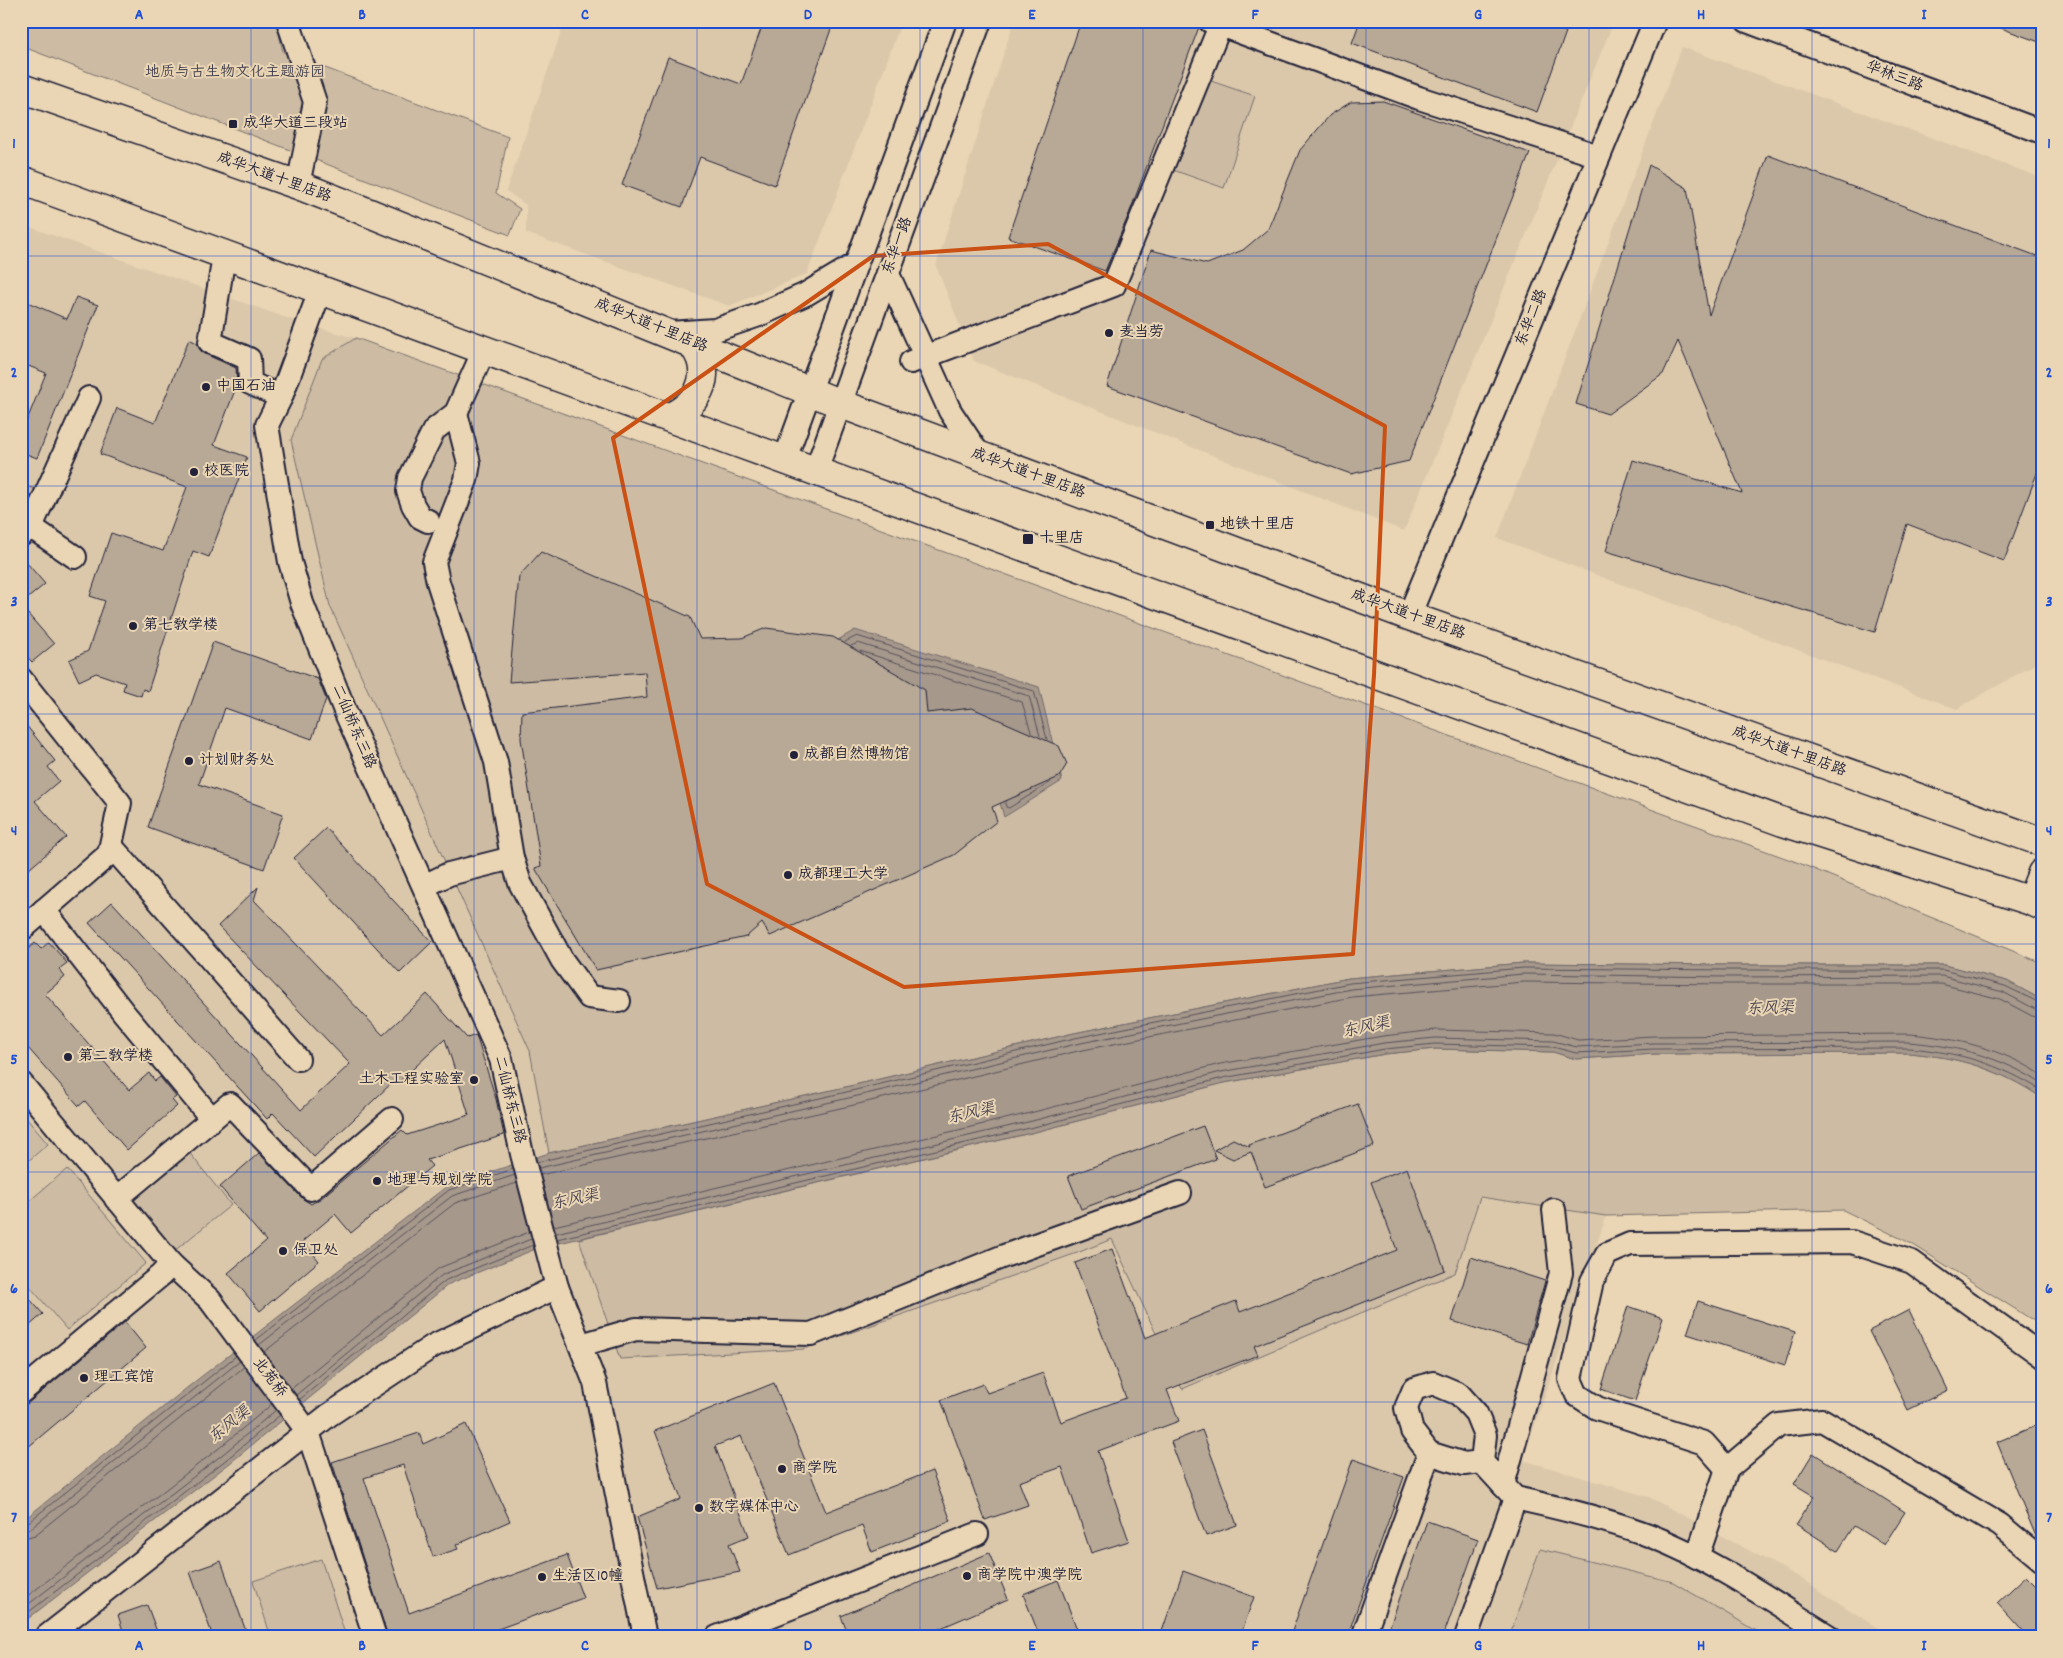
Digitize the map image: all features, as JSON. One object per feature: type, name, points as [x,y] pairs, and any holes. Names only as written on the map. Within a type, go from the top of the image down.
[{"type":"main road","name":"成华大道十里店路","points":[[21,88],[298,185],[810,392],[980,456],[1409,616],[2042,842]]},
{"type":"main road","points":[[21,180],[320,291],[1783,822],[2036,903],[2042,873]]},
{"type":"main road","points":[[670,417],[683,411],[696,398],[704,374],[700,353],[680,338]]},
{"type":"street","points":[[288,21],[314,102],[298,185]]},
{"type":"street","points":[[785,459],[945,21]]},
{"type":"street","name":"东华一路","points":[[816,470],[980,21]]},
{"type":"street","name":"东华二路","points":[[1409,616],[1656,21]]},
{"type":"street","name":"华林三路","points":[[1747,21],[2042,132]]},
{"type":"street","points":[[918,360],[1114,285],[1215,24],[1419,98],[1600,156]]},
{"type":"street","points":[[224,256],[210,342],[249,359],[250,383],[281,397]]},
{"type":"street","points":[[680,338],[715,330],[759,315],[806,294],[856,264]]},
{"type":"street","points":[[888,274],[918,360],[980,456]]},
{"type":"street","name":"二仙桥东三路","points":[[320,291],[281,397],[268,425],[290,562],[302,603],[345,711],[500,1059],[522,1154],[557,1287],[595,1383],[646,1633]]},
{"type":"street","points":[[428,521],[420,517],[413,505],[408,491],[410,478],[434,430],[456,413],[484,350]]},
{"type":"street","points":[[75,557],[26,531],[89,398]]},
{"type":"street","points":[[456,413],[469,463],[466,480],[434,562],[438,582],[496,762],[512,858],[520,883],[562,960],[589,997],[619,1001]]},
{"type":"street","points":[[21,679],[120,803],[109,854],[21,930]]},
{"type":"street","points":[[112,847],[298,1060]]},
{"type":"street","points":[[424,886],[449,874],[512,858]]},
{"type":"street","points":[[44,910],[124,1013],[212,1119]]},
{"type":"street","name":"北苑桥","points":[[21,1084],[171,1264],[210,1300],[303,1425],[375,1637]]},
{"type":"street","points":[[116,1199],[230,1104],[311,1189],[392,1119]]},
{"type":"street","points":[[580,1345],[636,1328],[811,1334],[1004,1256],[1180,1193]]},
{"type":"street","points":[[1466,1637],[1509,1492],[1561,1273],[1554,1210]]},
{"type":"street","points":[[1728,1469],[1704,1443],[1597,1408],[1577,1395],[1570,1378],[1592,1281],[1607,1254],[1630,1244],[1852,1242],[1912,1262],[2042,1356]]},
{"type":"street","points":[[21,1392],[171,1264]]},
{"type":"street","points":[[46,1637],[303,1425],[329,1415],[433,1346],[557,1287]]},
{"type":"street","points":[[1482,1462],[1464,1464],[1429,1453],[1412,1431],[1406,1408],[1414,1389],[1433,1384],[1459,1394],[1476,1413],[1485,1435],[1482,1462],[1509,1492],[1650,1536],[1697,1557],[1830,1637]]},
{"type":"street","points":[[1697,1557],[1728,1469],[1780,1425],[1822,1420],[2000,1525],[2042,1560]]},
{"type":"street","points":[[1363,1637],[1429,1453]]},
{"type":"street","points":[[717,1637],[977,1534]]},
{"type":"highlighted area","points":[[1048,244],[1385,426],[1374,675],[1353,954],[904,987],[707,884],[613,438],[873,256]]},
{"type":"shaded area","points":[[565,21],[902,21],[807,274],[729,306],[526,233],[526,205],[506,191]]},
{"type":"shaded area","points":[[1014,21],[1614,21],[1404,531],[974,361],[936,266]]},
{"type":"shaded area","points":[[1682,47],[2042,178],[2042,660],[1957,709],[1497,538]]},
{"type":"shaded area","name":"成都理工大学","points":[[21,224],[304,324],[356,338],[1585,787],[1648,1094],[1523,1460],[1649,1497],[1797,1576],[1892,1637],[21,1637]]},
{"type":"green space","name":"地质与古生物文化主题游园","points":[[21,21],[276,21],[283,52],[508,137],[496,193],[520,209],[510,235],[21,46]]},
{"type":"green space","points":[[1205,79],[1255,96],[1224,188],[1173,170]]},
{"type":"green space","name":"成都自然博物馆","points":[[356,338],[1799,863],[2042,963],[2042,1000],[2007,981],[1944,965],[1523,963],[1349,978],[1074,1033],[850,1086],[549,1153],[530,1051],[330,606],[291,440],[322,359]]},
{"type":"green space","points":[[21,485],[36,489],[21,521]]},
{"type":"green space","points":[[1435,1049],[1553,1052],[1576,1059],[1655,1054],[1908,1053],[1961,1061],[2010,1079],[2042,1098],[2042,1326],[1912,1244],[1843,1210],[1606,1216],[1480,1197],[1455,1273],[1182,1389],[1112,1239],[804,1349],[620,1359],[579,1239],[1035,1132],[1224,1083],[1385,1054]]},
{"type":"green space","points":[[21,1112],[48,1144],[21,1167]]},
{"type":"green space","points":[[188,1151],[231,1205],[173,1252],[130,1198]]},
{"type":"green space","points":[[67,1169],[146,1263],[67,1330],[21,1276],[21,1208]]},
{"type":"green space","points":[[1540,1549],[1673,1582],[1767,1637],[1509,1637]]},
{"type":"green space","points":[[321,1559],[346,1637],[271,1637],[253,1581]]},
{"type":"water","points":[[855,630],[1039,687],[1062,781],[1004,817],[981,736],[837,674],[838,640]]},
{"type":"water","name":"东风渠","points":[[1523,963],[1944,965],[2007,981],[2042,1000],[2042,1098],[2010,1079],[1978,1066],[1961,1061],[1908,1053],[1655,1054],[1576,1059],[1553,1052],[1435,1049],[1385,1054],[1224,1083],[1035,1132],[538,1248],[449,1284],[230,1463],[21,1624],[21,1522],[193,1383],[447,1186],[549,1153],[850,1086],[1074,1033],[1349,978]]},
{"type":"building","points":[[764,21],[834,21],[775,185],[700,157],[682,207],[622,185],[668,57],[741,84]]},
{"type":"building","points":[[1081,21],[1197,21],[1199,27],[1129,214],[1105,271],[1008,237]]},
{"type":"building","points":[[1360,21],[1538,21],[1566,32],[1537,112],[1352,43]]},
{"type":"building","points":[[1988,21],[2042,21],[2042,43],[1987,23]]},
{"type":"building","points":[[1383,101],[1530,153],[1409,461],[1351,474],[1107,386],[1151,250],[1207,264],[1243,250],[1268,229],[1300,150],[1330,115],[1351,102]]},
{"type":"building","points":[[1768,155],[2042,258],[2042,460],[2004,561],[1907,524],[1875,632],[1606,551],[1633,460],[1742,493],[1678,341],[1663,374],[1608,414],[1576,404],[1649,165],[1687,188],[1709,315]]},
{"type":"building","points":[[76,297],[98,305],[37,458],[21,452],[21,435],[46,373],[21,363],[21,311],[25,301],[67,319]]},
{"type":"building","points":[[189,339],[197,343],[200,350],[205,354],[236,368],[237,385],[214,445],[247,457],[209,557],[193,551],[148,691],[143,689],[141,696],[123,690],[125,683],[96,673],[79,681],[69,660],[88,651],[105,601],[90,596],[111,533],[163,551],[187,487],[100,454],[117,408],[155,423]]},
{"type":"building","name":"成都自然博物馆","points":[[541,552],[690,617],[700,639],[742,638],[766,628],[833,637],[925,690],[927,713],[972,708],[1059,746],[1067,764],[1059,777],[992,807],[997,821],[954,855],[770,936],[762,923],[746,937],[596,970],[535,868],[541,866],[521,739],[522,712],[647,697],[645,672],[509,682],[519,576]]},
{"type":"building","points":[[21,556],[45,584],[21,604]]},
{"type":"building","points":[[21,606],[54,644],[32,662],[21,650]]},
{"type":"building","name":"计划财务处","points":[[213,642],[318,679],[326,699],[312,739],[225,708],[199,784],[283,814],[264,869],[148,827]]},
{"type":"building","points":[[21,719],[55,761],[48,767],[59,781],[35,801],[66,837],[21,876]]},
{"type":"building","points":[[326,828],[432,942],[400,973],[294,858]]},
{"type":"building","points":[[258,887],[254,900],[383,1035],[427,994],[467,1038],[476,1035],[496,1099],[504,1135],[427,1160],[432,1166],[351,1233],[335,1214],[303,1241],[319,1261],[260,1311],[228,1273],[266,1241],[220,1187],[259,1153],[302,1198],[311,1204],[320,1199],[402,1130],[407,1135],[469,1115],[445,1039],[399,1082],[396,1079],[314,1157],[273,1113],[267,1119],[89,923],[112,902],[301,1110],[350,1064],[218,926]]},
{"type":"building","name":"第二教学楼","points":[[49,942],[67,963],[59,969],[65,977],[45,994],[129,1090],[149,1073],[155,1081],[160,1077],[176,1097],[172,1100],[177,1106],[127,1150],[85,1101],[79,1106],[21,1040],[21,955],[35,943],[41,949]]},
{"type":"building","points":[[1358,1104],[1374,1146],[1265,1187],[1251,1152],[1233,1159],[1214,1150],[1233,1139],[1250,1147],[1249,1145]]},
{"type":"building","points":[[1203,1126],[1216,1159],[1081,1209],[1068,1176]]},
{"type":"building","points":[[1407,1168],[1445,1270],[1254,1346],[1258,1355],[1167,1390],[1179,1421],[1098,1451],[1129,1541],[1091,1553],[1062,1467],[1019,1482],[1028,1505],[985,1520],[941,1400],[983,1384],[987,1393],[1043,1373],[1061,1422],[1126,1398],[1075,1263],[1112,1249],[1145,1338],[1236,1301],[1240,1312],[1397,1250],[1371,1182]]},
{"type":"building","points":[[1471,1257],[1545,1281],[1527,1344],[1452,1321]]},
{"type":"building","points":[[21,1289],[43,1314],[21,1333]]},
{"type":"building","points":[[1698,1301],[1795,1332],[1785,1365],[1687,1334]]},
{"type":"building","points":[[1628,1306],[1663,1318],[1635,1401],[1601,1389]]},
{"type":"building","points":[[1909,1310],[1948,1390],[1908,1410],[1869,1331]]},
{"type":"building","name":"理工宾馆","points":[[125,1322],[146,1348],[21,1453],[21,1409]]},
{"type":"building","points":[[774,1383],[826,1512],[932,1471],[951,1521],[872,1552],[862,1526],[789,1555],[741,1436],[715,1446],[749,1536],[729,1544],[740,1572],[657,1588],[637,1517],[681,1499],[655,1431]]},
{"type":"building","points":[[466,1424],[510,1521],[456,1545],[458,1549],[433,1557],[403,1465],[364,1478],[409,1613],[567,1555],[583,1598],[476,1637],[388,1637],[332,1462],[419,1433],[423,1444]]},
{"type":"building","points":[[2037,1425],[2042,1437],[2042,1543],[2037,1539],[1997,1442]]},
{"type":"building","points":[[1202,1430],[1237,1525],[1206,1536],[1171,1442]]},
{"type":"building","points":[[1813,1453],[1905,1512],[1884,1545],[1854,1526],[1838,1551],[1796,1524],[1814,1496],[1794,1484]]},
{"type":"building","points":[[1353,1459],[1404,1477],[1347,1637],[1290,1637]]},
{"type":"building","points":[[1427,1521],[1478,1539],[1443,1637],[1386,1637]]},
{"type":"building","name":"商学院中澳学院","points":[[989,1553],[1008,1599],[920,1637],[849,1637],[841,1616]]},
{"type":"building","points":[[221,1561],[248,1637],[213,1637],[190,1572]]},
{"type":"building","points":[[1183,1571],[1254,1597],[1240,1637],[1160,1637]]},
{"type":"building","points":[[2026,1576],[2042,1592],[2042,1637],[2028,1637],[1997,1603]]},
{"type":"building","points":[[1058,1580],[1080,1637],[1040,1637],[1023,1594]]},
{"type":"building","points":[[147,1605],[159,1637],[125,1637],[118,1615]]},
{"type":"place","name":"成华大道三段站","points":[[233,124]]},
{"type":"place","name":"麦当劳","points":[[1109,333]]},
{"type":"place","name":"中国石油","points":[[206,387]]},
{"type":"place","name":"校医院","points":[[194,472]]},
{"type":"place","name":"地铁十里店","points":[[1210,525]]},
{"type":"place","name":"十里店","points":[[1028,539]]},
{"type":"place","name":"第七教学楼","points":[[133,626]]},
{"type":"place","name":"成都自然博物馆","points":[[794,755]]},
{"type":"place","name":"计划财务处","points":[[189,761]]},
{"type":"place","name":"成都理工大学","points":[[788,875]]},
{"type":"place","name":"第二教学楼","points":[[68,1057]]},
{"type":"place","name":"土木工程实验室","points":[[474,1080]]},
{"type":"place","name":"地理与规划学院","points":[[377,1181]]},
{"type":"place","name":"保卫处","points":[[283,1251]]},
{"type":"place","name":"理工宾馆","points":[[84,1378]]},
{"type":"place","name":"商学院","points":[[782,1469]]},
{"type":"place","name":"数字媒体中心","points":[[699,1508]]},
{"type":"place","name":"商学院中澳学院","points":[[967,1576]]},
{"type":"place","name":"生活区10幢","points":[[542,1577]]}]
